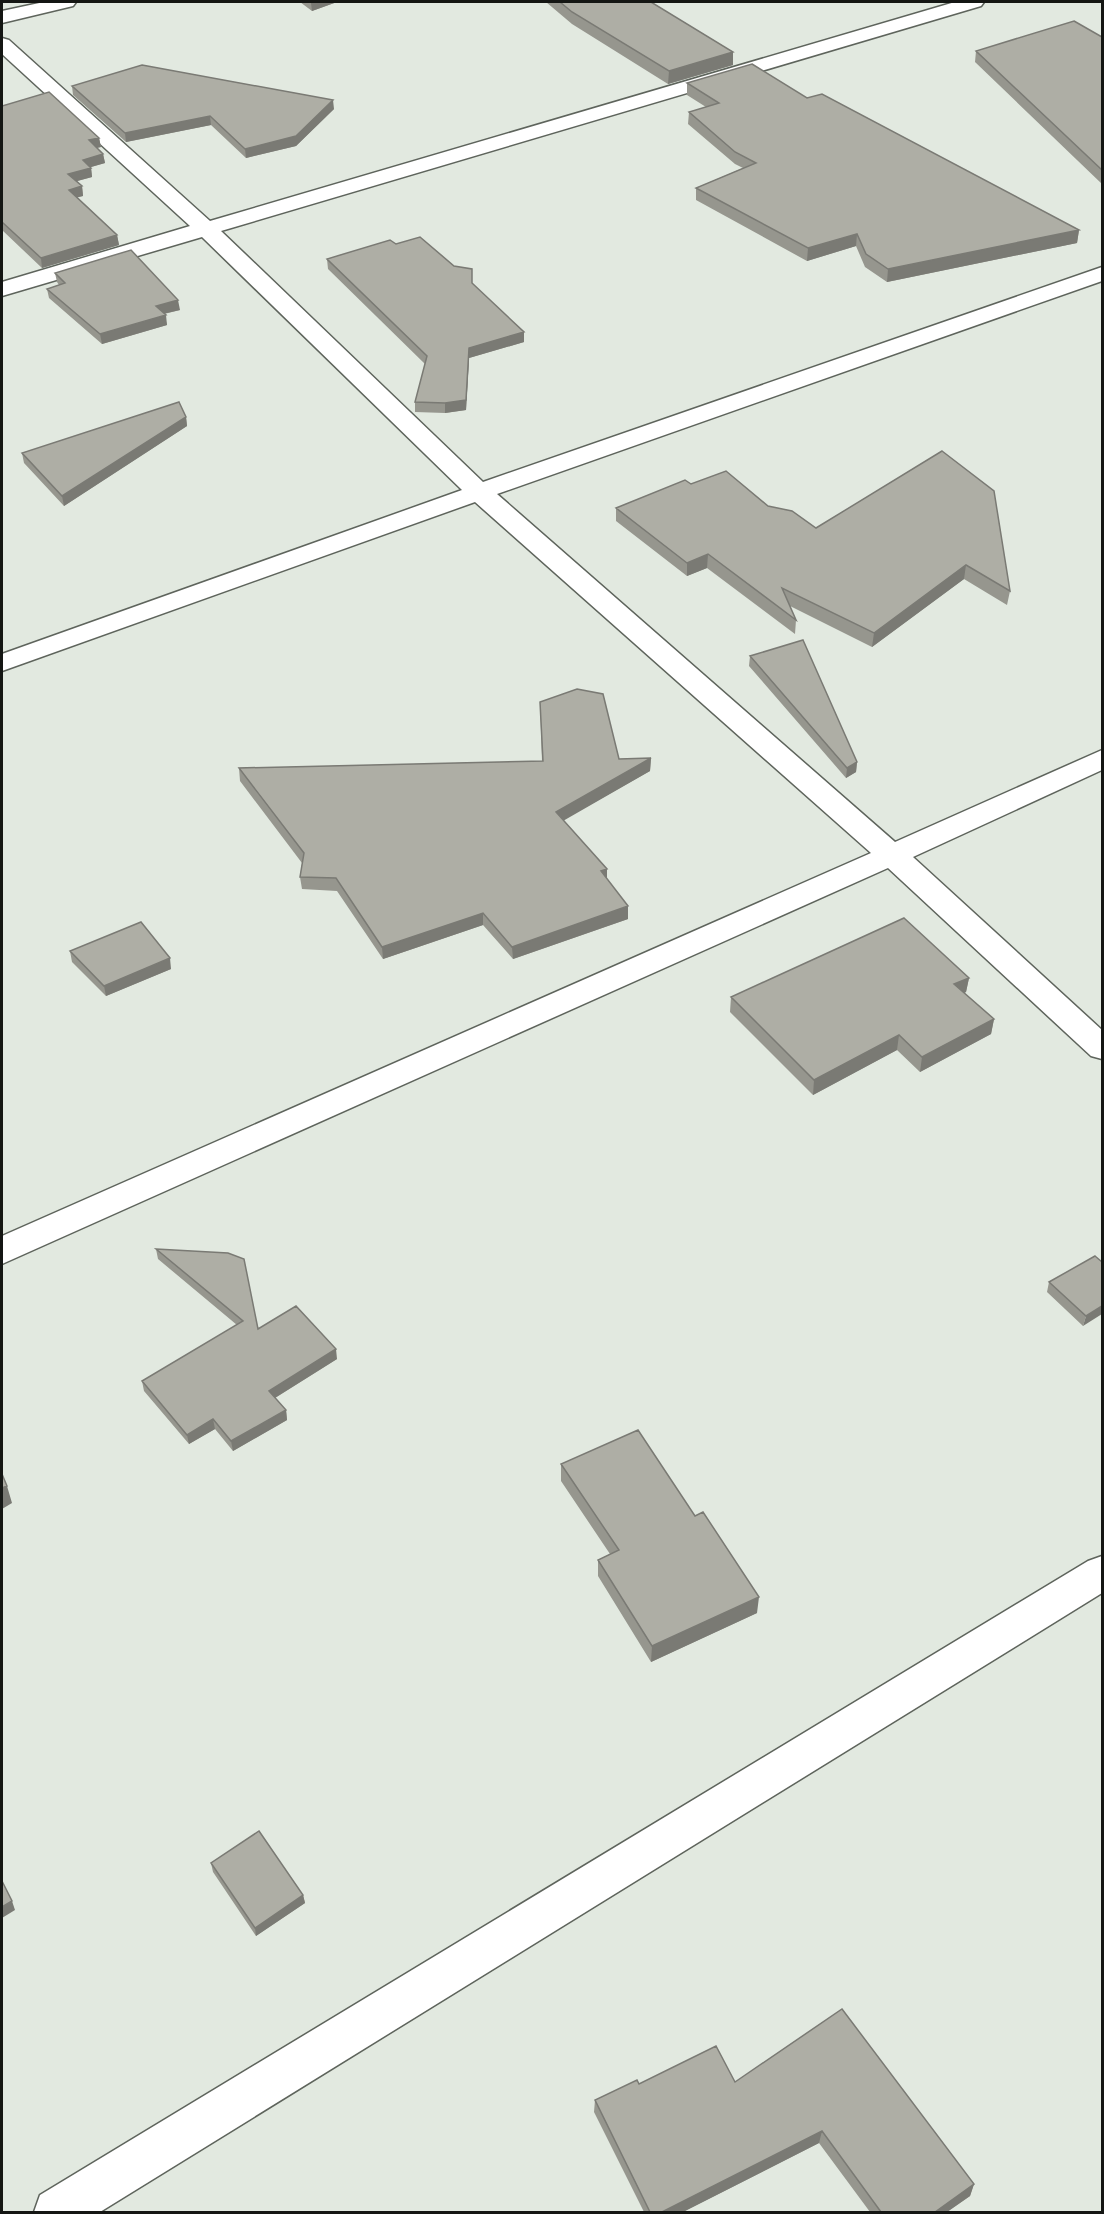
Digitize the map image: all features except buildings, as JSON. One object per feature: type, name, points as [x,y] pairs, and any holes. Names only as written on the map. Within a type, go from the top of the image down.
[{"type":"street","points":[[2,17],[66,2]]},
{"type":"street","points":[[2,289],[974,2]]},
{"type":"street","points":[[2,44],[206,229],[479,492],[892,855],[1102,1048]]},
{"type":"street","points":[[2,663],[479,492],[1102,274]]},
{"type":"street","points":[[2,1251],[892,855],[1102,759]]},
{"type":"street","points":[[57,2212],[1102,1573]]}]
